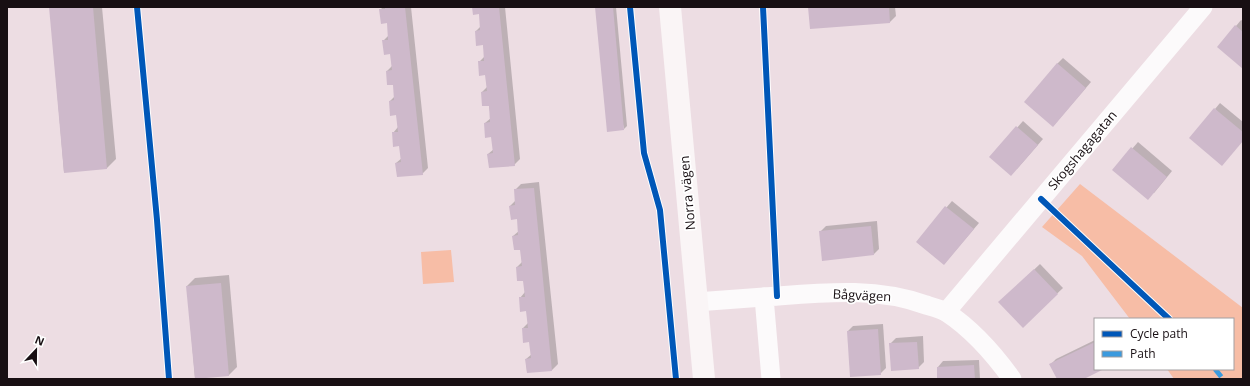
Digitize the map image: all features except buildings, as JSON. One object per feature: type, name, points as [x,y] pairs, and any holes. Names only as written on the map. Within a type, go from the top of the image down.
[{"type":"street","name":"Norra vägen","points":[[670,7],[704,379]]},
{"type":"street","name":"Skogshagagatan","points":[[946,312],[1202,7]]},
{"type":"street","name":"Bågvägen","points":[[696,302],[839,292],[882,293],[912,300],[946,312],[976,336],[998,359],[1012,379]]},
{"type":"street","points":[[764,297],[771,379]]},
{"type":"shaded area","points":[[1080,184],[1243,308],[1243,379],[1174,379],[1168,370],[1234,370],[1234,318],[1129,318],[1082,256],[1042,227]]},
{"type":"shaded area","points":[[451,250],[454,282],[423,284],[421,252]]},
{"type":"marked path","points":[[1216,370],[1223,379]]},
{"type":"cycle path","points":[[137,7],[157,220],[169,379]]},
{"type":"cycle path","points":[[630,7],[644,153],[660,210],[676,379]]},
{"type":"cycle path","points":[[763,7],[777,296]]},
{"type":"cycle path","points":[[1041,199],[1168,318]]}]
